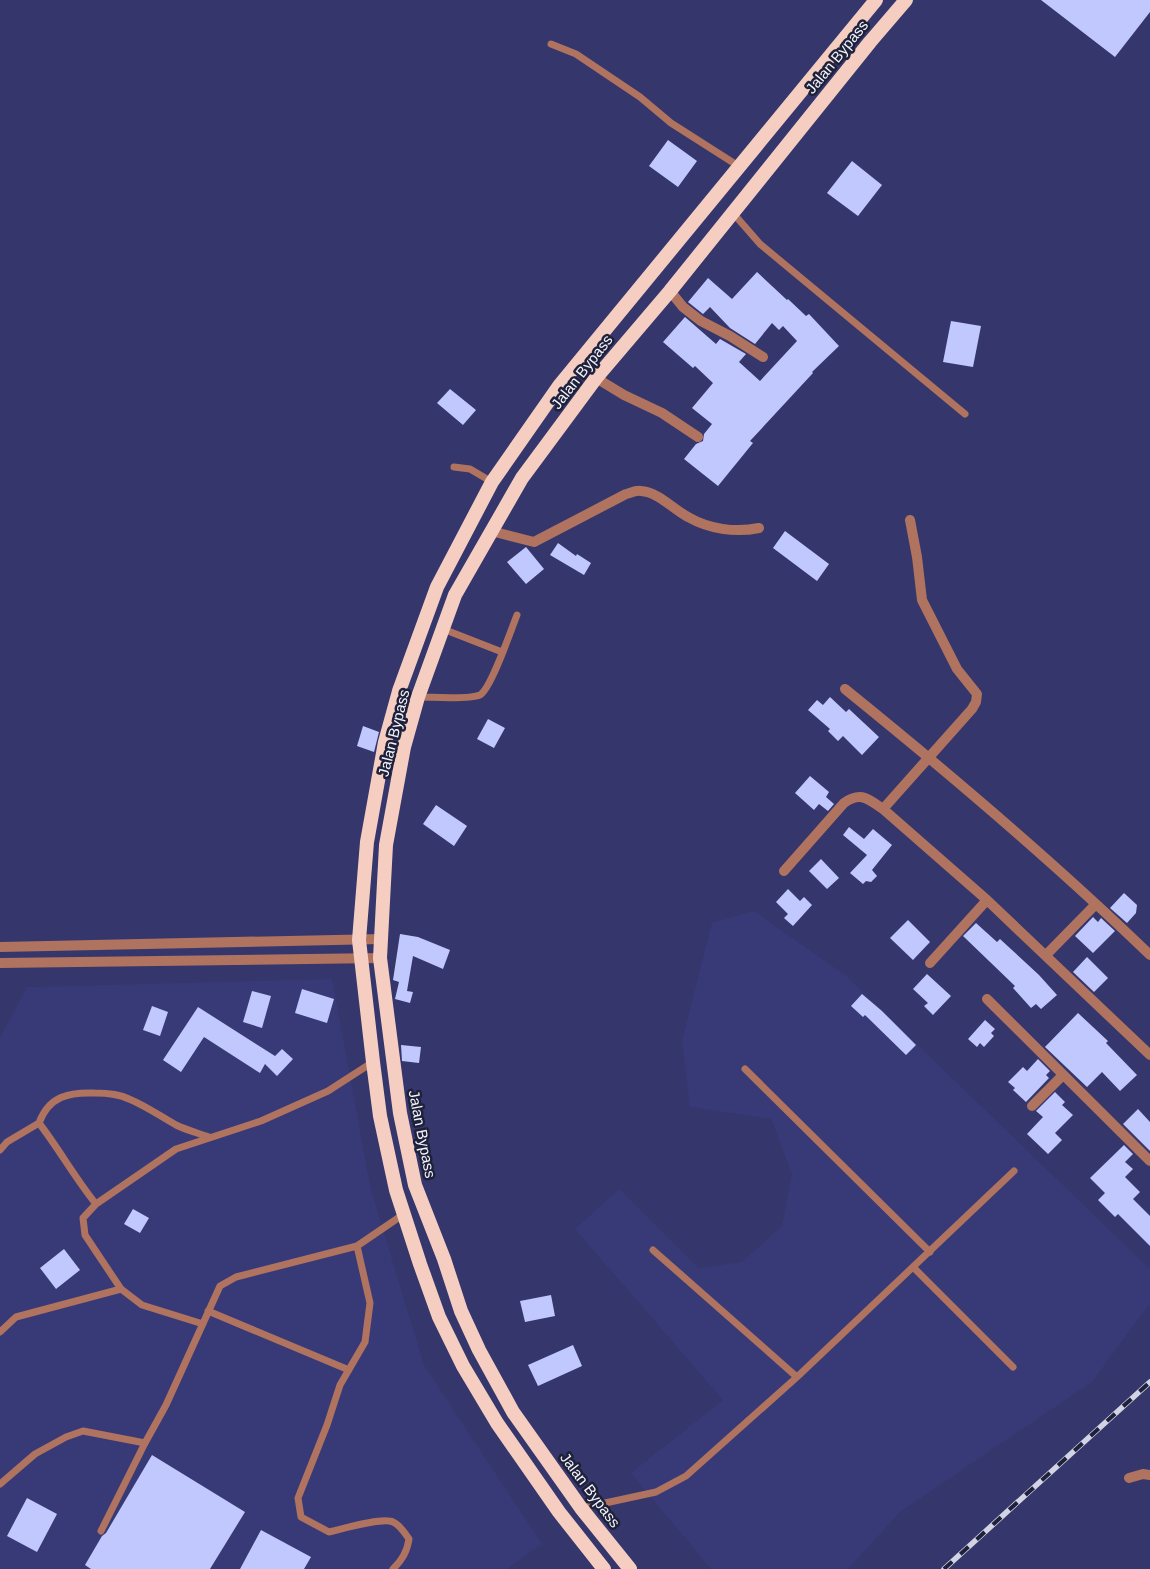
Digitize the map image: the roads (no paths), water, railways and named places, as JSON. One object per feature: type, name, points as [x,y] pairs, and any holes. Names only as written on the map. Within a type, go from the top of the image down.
[{"type":"highway","name":"Jalan Bypass","points":[[604,1569],[559,1512],[508,1440],[463,1366],[439,1317],[396,1190],[380,1116],[360,958],[359,940],[366,842],[385,742],[399,691],[437,588],[492,482],[559,386],[741,167],[876,0]]},
{"type":"highway","name":"Jalan Bypass","points":[[630,1569],[582,1508],[513,1412],[479,1350],[461,1311],[416,1185],[400,1113],[380,958],[386,845],[404,747],[418,697],[455,596],[522,478],[596,378],[670,292],[870,42],[906,0]]},
{"type":"street","points":[[670,292],[683,307],[701,322],[730,336],[763,357]]},
{"type":"street","points":[[596,378],[624,395],[662,413],[698,437]]},
{"type":"street","points":[[492,531],[534,542],[626,494],[639,490],[652,494],[689,518],[708,525],[727,530],[744,531],[759,528]]},
{"type":"street","points":[[883,809],[972,709],[976,702],[977,694],[957,669],[922,600],[910,520]]},
{"type":"street","points":[[845,689],[930,758],[1096,904],[1150,955]]},
{"type":"street","points":[[784,871],[844,803],[858,796],[866,798],[883,809],[987,900],[1150,1055]]},
{"type":"street","points":[[930,964],[987,900]]},
{"type":"street","points":[[1046,955],[1096,904]]},
{"type":"street","points":[[0,947],[381,939]]},
{"type":"street","points":[[0,963],[380,958]]},
{"type":"street","points":[[987,999],[1150,1162]]},
{"type":"street","points":[[1032,1106],[1063,1075]]},
{"type":"street","points":[[1129,1478],[1143,1474],[1150,1475]]},
{"type":"lane","points":[[551,44],[576,54],[640,97],[671,122],[741,167]]},
{"type":"lane","points":[[733,213],[760,244],[965,414]]},
{"type":"lane","points":[[454,467],[470,469],[492,482]]},
{"type":"lane","points":[[418,697],[472,697],[481,694],[490,683],[517,616]]},
{"type":"lane","points":[[443,629],[502,652]]},
{"type":"lane","points":[[203,1324],[142,1305],[121,1289],[85,1235],[83,1218],[96,1204],[176,1149],[261,1121],[328,1091],[373,1062]]},
{"type":"lane","points":[[745,1069],[930,1252]]},
{"type":"lane","points":[[0,1150],[7,1142],[39,1123],[43,1113],[56,1100],[75,1092],[107,1093],[127,1098],[152,1110],[178,1126],[209,1137]]},
{"type":"lane","points":[[39,1123],[54,1141],[77,1180],[96,1204]]},
{"type":"lane","points":[[582,1508],[656,1492],[686,1476],[797,1377],[914,1268],[1014,1171]]},
{"type":"lane","points":[[101,1531],[166,1405],[220,1286],[236,1277],[357,1246],[404,1214]]},
{"type":"lane","points":[[357,1246],[370,1303],[365,1342],[340,1385],[327,1425],[298,1498],[301,1517],[329,1532],[383,1520],[393,1522],[409,1540],[407,1551],[393,1569]]},
{"type":"lane","points":[[652,1250],[797,1377]]},
{"type":"lane","points":[[914,1268],[1013,1367]]},
{"type":"lane","points":[[0,1332],[16,1317],[121,1289]]},
{"type":"lane","points":[[208,1311],[349,1370]]},
{"type":"lane","points":[[0,1484],[35,1454],[66,1437],[83,1431],[145,1443]]},
{"type":"railway","points":[[944,1569],[1150,1382]]}]
